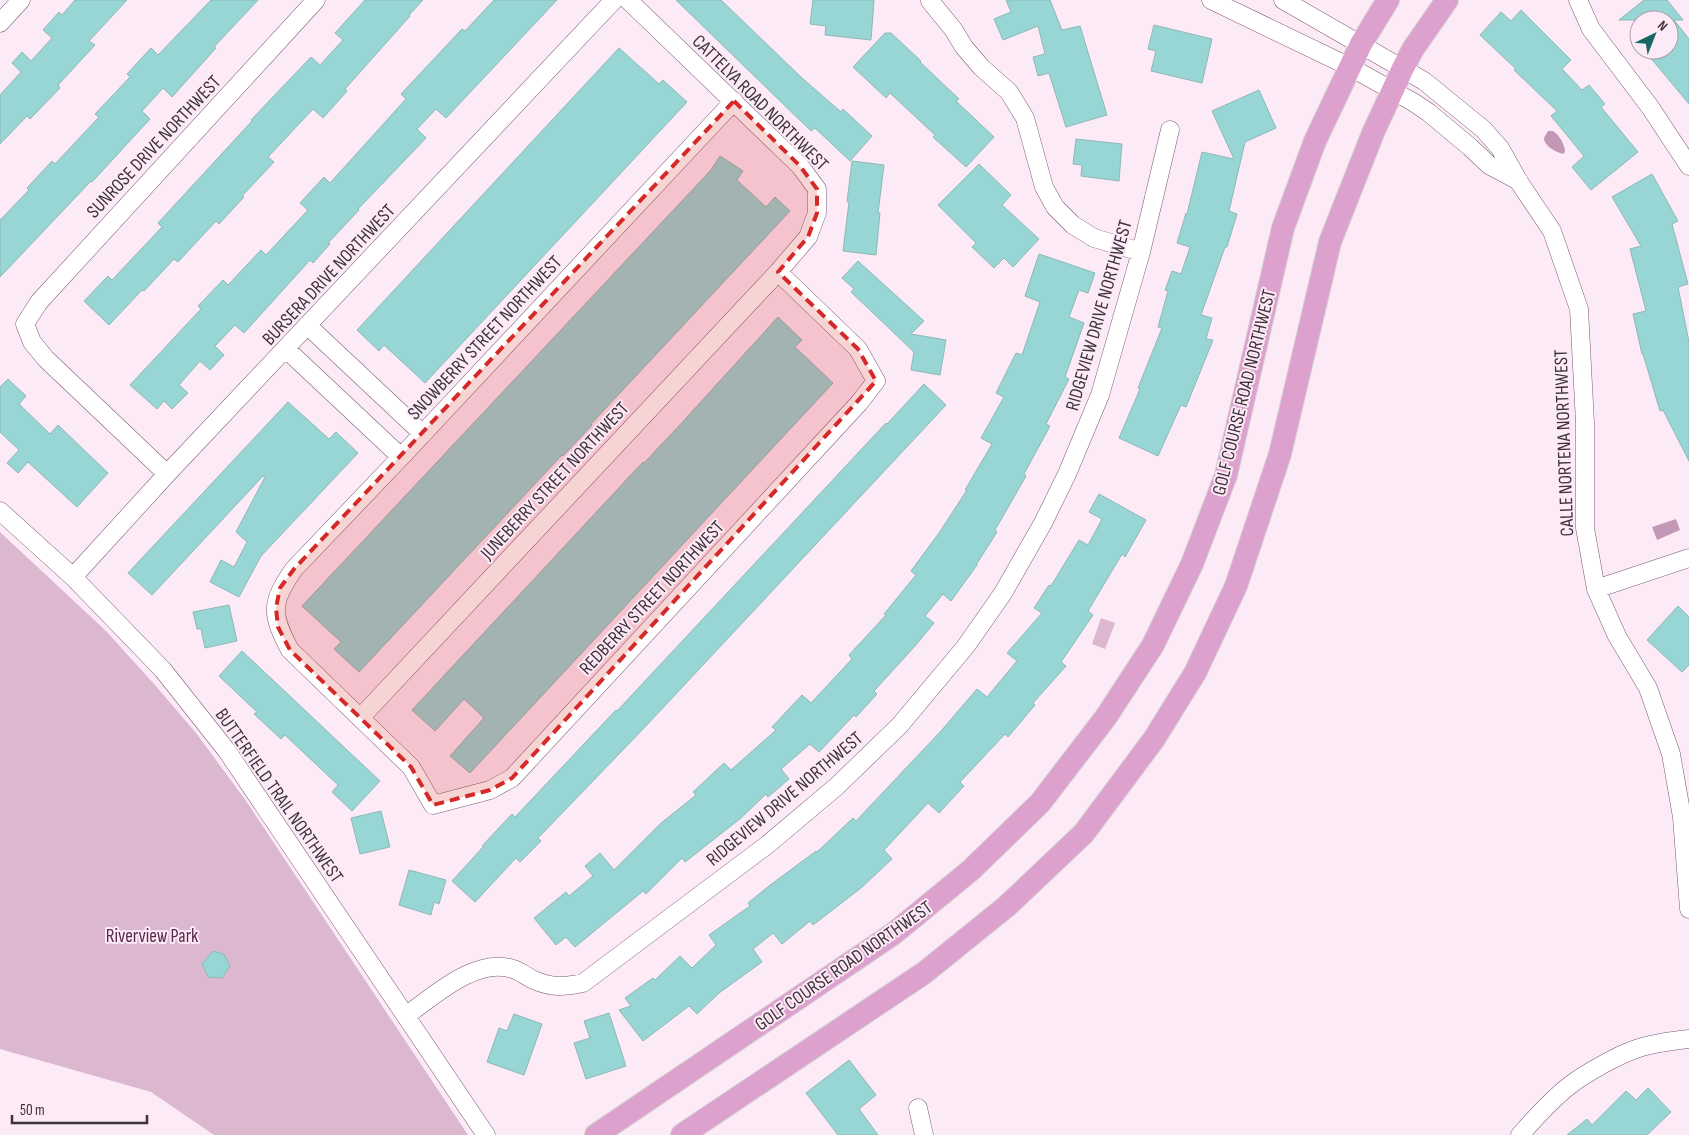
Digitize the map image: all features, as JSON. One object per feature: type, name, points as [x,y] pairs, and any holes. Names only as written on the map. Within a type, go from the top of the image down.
[{"type":"main road","name":"GOLF COURSE ROAD NORTHWEST","points":[[596,1135],[893,934],[971,870],[1040,804],[1106,717],[1153,644],[1192,564],[1226,475],[1283,228],[1315,141],[1350,67],[1388,0]]},
{"type":"main road","points":[[682,1135],[924,973],[1006,906],[1084,833],[1154,739],[1195,673],[1236,586],[1280,454],[1330,242],[1392,90],[1413,50],[1447,0]]},
{"type":"street","points":[[0,23],[21,0]]},
{"type":"street","name":"SUNROSE DRIVE NORTHWEST","points":[[167,474],[46,360],[32,342],[25,324],[39,302],[316,0]]},
{"type":"street","name":"BURSERA DRIVE NORTHWEST","points":[[73,577],[167,474],[614,0]]},
{"type":"street","name":"CATTELYA ROAD NORTHWEST","points":[[628,0],[800,166],[817,188],[818,212],[808,237],[778,272]]},
{"type":"street","points":[[931,0],[964,47],[1009,92],[1025,118],[1044,188],[1055,207],[1072,225],[1094,238],[1141,252]]},
{"type":"street","name":"CALLE NORTENA NORTHWEST","points":[[1211,0],[1350,67],[1392,90],[1428,112],[1470,147],[1488,165],[1520,182]]},
{"type":"street","name":"CALLE NORTENA NORTHWEST","points":[[1283,0],[1403,68],[1441,93],[1483,129],[1500,148],[1552,230],[1579,309],[1585,422],[1585,528],[1596,589],[1617,636],[1648,688],[1671,754],[1682,817],[1689,909]]},
{"type":"street","points":[[1578,0],[1590,29],[1650,107],[1689,166]]},
{"type":"street","name":"SNOWBERRY STREET NORTHWEST","points":[[361,717],[290,650],[278,627],[276,608],[280,588],[294,569],[423,434],[734,101]]},
{"type":"street","name":"RIDGEVIEW DRIVE NORTHWEST","points":[[406,1015],[464,975],[488,967],[513,969],[536,981],[560,987],[583,983],[767,845],[837,786],[900,725],[966,646],[1003,593],[1044,523],[1067,474],[1100,396],[1141,252],[1170,130]]},
{"type":"street","name":"REDBERRY STREET NORTHWEST","points":[[361,717],[411,767],[433,805],[490,790],[512,778],[859,403],[876,381],[858,349],[778,272]]},
{"type":"street","name":"JUNEBERRY STREET NORTHWEST","points":[[361,717],[778,272]]},
{"type":"street","points":[[308,326],[423,434]]},
{"type":"street","points":[[286,349],[401,457]]},
{"type":"street","name":"BUTTERFIELD TRAIL NORTHWEST","points":[[0,511],[73,577],[164,670],[227,751],[486,1135]]},
{"type":"street","points":[[1596,589],[1689,558]]},
{"type":"street","points":[[1520,1135],[1569,1086],[1598,1068],[1636,1049],[1670,1041],[1689,1039]]},
{"type":"street","points":[[918,1108],[924,1135]]},
{"type":"highlighted area","points":[[734,101],[800,166],[817,189],[817,213],[808,237],[778,272],[858,349],[876,381],[512,778],[490,790],[433,805],[411,767],[290,650],[278,627],[276,608],[280,588],[294,569]]},
{"type":"green space","name":"Riverview Park","points":[[0,532],[106,631],[196,733],[244,798],[468,1135],[214,1135],[151,1092],[0,1049]]},
{"type":"green space","points":[[1101,618],[1115,623],[1105,649],[1092,644]]},
{"type":"shaded area","points":[[1548,131],[1553,131],[1561,140],[1565,149],[1563,154],[1546,144],[1544,138]]},
{"type":"shaded area","points":[[1676,519],[1680,530],[1657,540],[1652,527]]},
{"type":"building","points":[[75,0],[127,0],[89,41],[95,45],[58,85],[60,88],[30,119],[27,116],[0,144],[0,95],[21,72],[12,63],[22,52],[31,61],[52,38],[43,30],[59,12],[62,15]]},
{"type":"building","points":[[211,0],[258,0],[214,47],[216,48],[172,97],[163,88],[142,111],[150,119],[0,277],[0,220],[29,190],[27,188],[52,161],[55,164],[99,117],[95,114],[130,77],[127,74],[151,48],[158,55]]},
{"type":"building","points":[[365,0],[423,0],[345,89],[347,91],[323,118],[313,109],[268,157],[274,162],[219,224],[216,221],[178,262],[174,259],[109,325],[84,301],[108,276],[112,280],[162,227],[158,223],[311,57],[320,65],[343,40],[335,33]]},
{"type":"building","points":[[494,0],[557,0],[446,118],[436,109],[417,129],[426,138],[358,209],[313,263],[310,260],[244,333],[235,325],[215,346],[224,355],[210,370],[200,361],[179,385],[188,393],[172,409],[164,401],[157,409],[130,385],[201,309],[198,306],[223,280],[228,285],[261,250],[266,255],[308,210],[300,203],[324,177],[330,183],[406,99],[401,94],[462,29],[465,31]]},
{"type":"building","points":[[676,0],[721,0],[802,78],[841,112],[843,109],[872,136],[850,161],[815,128],[811,131]]},
{"type":"building","points":[[813,0],[874,0],[871,40],[825,35],[826,26],[810,24]]},
{"type":"building","points":[[1006,0],[1050,0],[1062,30],[1080,26],[1107,115],[1066,127],[1049,73],[1038,76],[1033,57],[1045,54],[1038,26],[1003,40],[994,19],[1011,12]]},
{"type":"building","points":[[1644,0],[1667,0],[1675,10],[1632,10]]},
{"type":"building","points":[[1521,10],[1571,60],[1562,69],[1582,90],[1589,85],[1605,104],[1601,107],[1638,152],[1591,190],[1572,167],[1584,156],[1551,116],[1557,111],[1480,35],[1501,12],[1511,21]]},
{"type":"building","points":[[1629,12],[1629,20],[1619,20]]},
{"type":"building","points":[[1154,25],[1212,39],[1202,83],[1151,71],[1156,51],[1148,49]]},
{"type":"building","points":[[1679,26],[1689,39],[1689,104],[1652,60],[1679,60]]},
{"type":"building","points":[[885,33],[891,33],[921,61],[959,99],[956,101],[994,137],[966,167],[933,137],[935,135],[890,93],[886,98],[853,67]]},
{"type":"building","points":[[619,48],[659,84],[663,80],[687,102],[425,383],[384,345],[379,351],[357,330]]},
{"type":"building","points":[[1259,90],[1276,128],[1245,142],[1229,211],[1237,214],[1227,247],[1225,247],[1201,315],[1212,318],[1206,339],[1213,340],[1186,407],[1181,405],[1158,456],[1119,438],[1140,389],[1138,388],[1162,328],[1158,327],[1168,291],[1165,290],[1172,271],[1181,274],[1190,247],[1177,243],[1187,214],[1202,152],[1234,159],[1212,111]]},
{"type":"building","points":[[1076,139],[1122,144],[1119,181],[1081,176],[1082,165],[1073,164]]},
{"type":"building","points":[[720,156],[743,171],[737,180],[766,207],[775,197],[790,211],[592,425],[359,672],[334,649],[341,642],[302,606],[711,170]]},
{"type":"building","points":[[852,161],[884,165],[878,213],[880,213],[876,255],[843,251]]},
{"type":"building","points":[[979,164],[1011,195],[1002,205],[1039,239],[1013,267],[1004,258],[994,268],[972,247],[976,243],[938,205]]},
{"type":"building","points":[[1652,174],[1678,221],[1672,224],[1688,284],[1678,287],[1689,342],[1689,461],[1663,410],[1660,411],[1642,354],[1633,314],[1646,311],[1630,249],[1641,246],[1612,197]]},
{"type":"building","points":[[1039,254],[1095,273],[1088,293],[1079,290],[1069,317],[1084,323],[1065,377],[1069,379],[1046,424],[1050,426],[1024,474],[1026,476],[995,530],[997,532],[977,565],[951,601],[943,594],[925,616],[934,623],[874,691],[877,694],[819,752],[810,744],[781,769],[789,779],[768,797],[766,794],[741,818],[685,862],[682,858],[646,894],[643,891],[575,947],[566,937],[556,945],[534,918],[566,892],[569,896],[593,876],[585,866],[600,853],[614,870],[660,824],[696,795],[693,792],[724,763],[731,770],[776,730],[772,727],[802,695],[811,703],[852,659],[849,655],[886,615],[884,614],[916,575],[911,571],[967,490],[965,490],[992,444],[981,438],[1004,397],[996,393],[1016,353],[1022,355],[1040,302],[1025,296]]},
{"type":"building","points":[[858,261],[924,321],[911,334],[946,340],[940,375],[911,370],[914,352],[851,292],[854,289],[842,278]]},
{"type":"building","points":[[778,317],[802,340],[795,347],[833,383],[470,773],[450,756],[484,718],[464,699],[435,731],[412,710],[643,462],[678,427]]},
{"type":"building","points":[[8,379],[26,396],[19,404],[50,434],[58,425],[108,473],[77,507],[28,462],[18,473],[7,463],[19,450],[0,432],[0,387]]},
{"type":"building","points":[[924,384],[946,405],[645,727],[538,838],[541,841],[520,862],[516,858],[475,902],[452,881],[482,846],[512,814],[515,817],[617,711]]},
{"type":"building","points":[[288,402],[329,439],[336,432],[358,453],[261,556],[239,597],[210,582],[221,560],[234,567],[247,542],[236,532],[265,477],[263,476],[152,595],[128,573]]},
{"type":"building","points":[[1099,494],[1146,520],[1125,557],[1122,554],[1088,611],[1093,615],[1061,662],[1066,666],[1033,703],[1035,705],[1008,737],[1005,734],[960,782],[964,786],[939,813],[928,803],[884,850],[892,859],[861,888],[813,925],[810,921],[782,944],[773,933],[753,949],[762,962],[719,993],[697,1014],[689,1006],[643,1041],[619,1010],[631,1006],[625,998],[653,978],[655,980],[680,956],[692,968],[716,945],[709,935],[750,906],[748,903],[769,886],[817,852],[853,818],[856,821],[941,731],[977,689],[987,697],[1017,661],[1007,653],[1042,613],[1034,608],[1049,585],[1051,586],[1079,540],[1088,545],[1102,519],[1089,512]]},
{"type":"building","points":[[229,605],[237,641],[205,648],[201,629],[197,629],[193,612]]},
{"type":"building","points":[[1678,606],[1689,617],[1689,665],[1682,672],[1647,640]]},
{"type":"building","points":[[242,651],[380,781],[352,811],[332,792],[338,785],[285,735],[281,739],[254,714],[257,712],[219,676]]},
{"type":"building","points":[[381,811],[390,847],[360,854],[351,818]]},
{"type":"building","points":[[409,870],[446,880],[439,904],[434,902],[431,915],[399,905]]},
{"type":"building","points":[[213,951],[224,954],[230,966],[222,978],[208,977],[202,964]]},
{"type":"building","points":[[609,1013],[626,1066],[586,1079],[574,1043],[590,1038],[584,1021]]},
{"type":"building","points":[[514,1014],[542,1024],[524,1075],[487,1062],[499,1028],[507,1031]]},
{"type":"building","points":[[849,1060],[876,1095],[859,1109],[878,1135],[838,1135],[806,1093]]},
{"type":"building","points":[[1648,1088],[1671,1112],[1647,1135],[1567,1135],[1587,1119],[1592,1125],[1626,1091],[1636,1100]]}]
